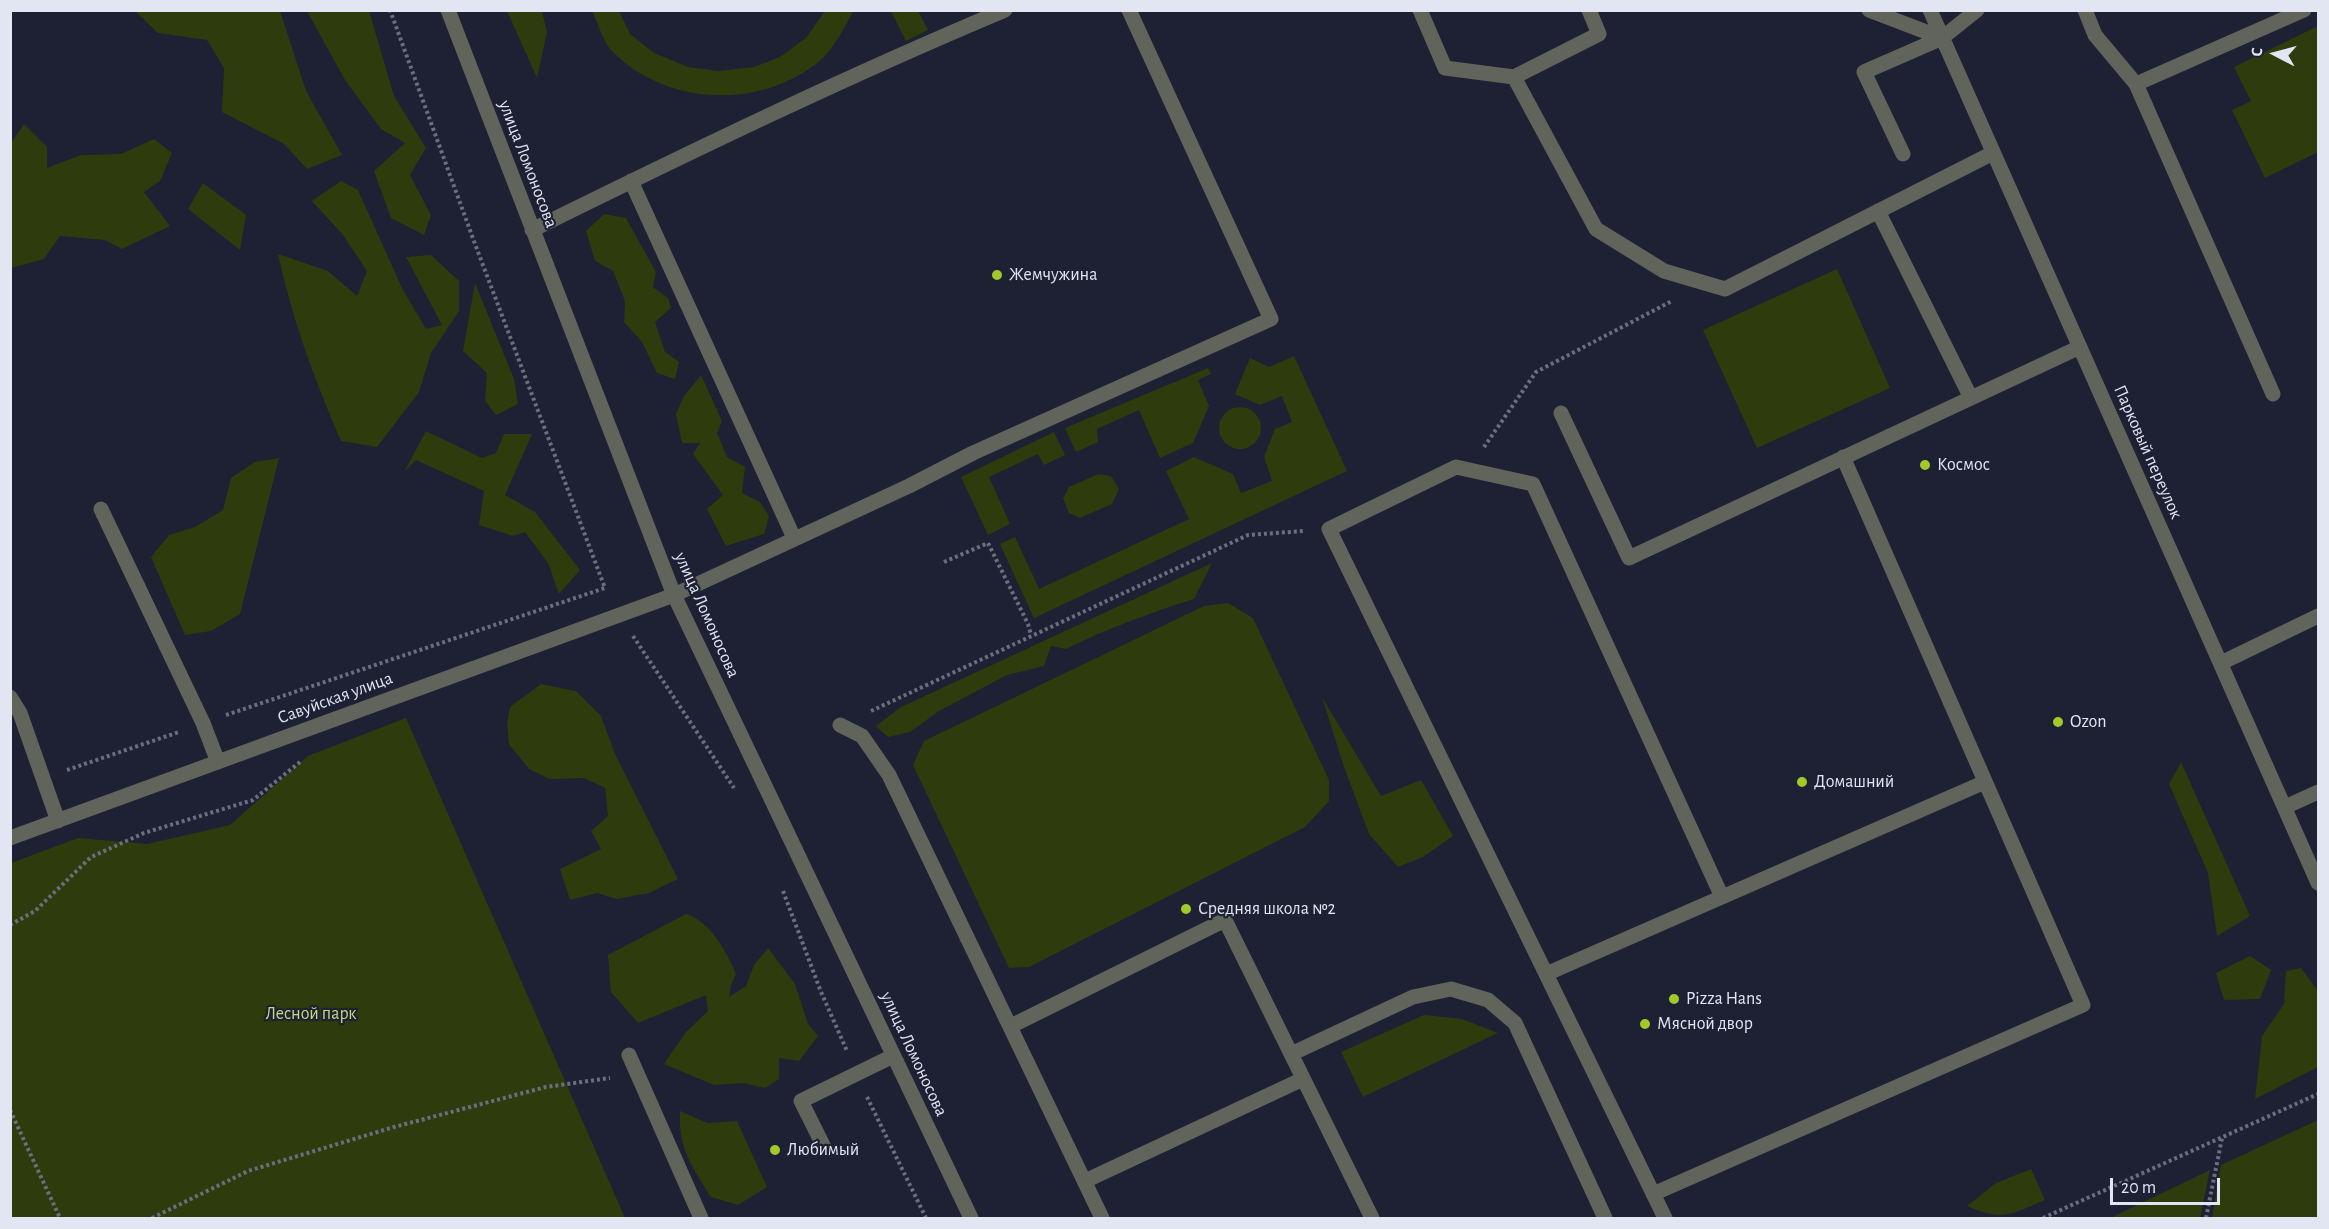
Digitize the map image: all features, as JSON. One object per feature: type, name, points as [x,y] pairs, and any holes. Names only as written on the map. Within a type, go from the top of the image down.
[{"type":"street","name":"улица Ломоносова","points":[[448,10],[674,595],[971,1218]]},
{"type":"street","points":[[532,230],[920,46],[1005,10]]},
{"type":"street","name":"Савуйская улица","points":[[10,838],[674,595],[909,486],[972,453],[1271,319],[1129,10]]},
{"type":"street","points":[[1420,10],[1445,68],[1514,77],[1599,34],[1589,10]]},
{"type":"street","points":[[1869,10],[1942,38]]},
{"type":"street","name":"Парковый переулок","points":[[1930,10],[2319,883]]},
{"type":"street","points":[[1903,154],[1864,72],[1942,38],[1977,10]]},
{"type":"street","points":[[2085,10],[2095,35],[2136,84],[2273,394]]},
{"type":"street","points":[[2136,84],[2304,10]]},
{"type":"street","points":[[1514,77],[1596,229],[1664,271],[1725,289],[1993,153]]},
{"type":"street","points":[[632,181],[794,538]]},
{"type":"street","points":[[1878,211],[1971,398]]},
{"type":"street","points":[[1561,413],[1629,558],[2080,347]]},
{"type":"street","points":[[1653,1194],[2083,1005],[1843,458]]},
{"type":"street","points":[[1665,1218],[1329,529],[1456,467],[1533,484],[1722,897]]},
{"type":"street","points":[[101,509],[203,723],[218,762]]},
{"type":"street","points":[[2221,663],[2319,616]]},
{"type":"street","points":[[10,697],[20,713],[58,821]]},
{"type":"street","points":[[840,725],[862,736],[889,775],[1102,1218]]},
{"type":"street","points":[[1546,974],[1985,782]]},
{"type":"street","points":[[2285,807],[2319,792]]},
{"type":"street","points":[[1011,1026],[1225,920],[1372,1218]]},
{"type":"street","points":[[1291,1054],[1413,997],[1451,990],[1488,1000],[1515,1023],[1605,1218]]},
{"type":"street","points":[[629,1055],[701,1218]]},
{"type":"street","points":[[825,1149],[801,1101],[856,1072],[893,1056]]},
{"type":"street","points":[[1085,1180],[1303,1079]]},
{"type":"path","points":[[44,778],[605,588],[475,244],[390,10]]},
{"type":"path","points":[[1468,470],[1536,372],[1704,284]]},
{"type":"path","points":[[840,725],[1248,535],[1329,529]]},
{"type":"path","points":[[944,562],[988,543],[1028,624],[1031,635]]},
{"type":"path","points":[[622,639],[633,635],[738,794]]},
{"type":"path","points":[[10,925],[35,911],[91,857],[144,833],[253,800],[308,756]]},
{"type":"path","points":[[779,880],[821,992],[856,1072],[926,1218]]},
{"type":"path","points":[[152,1218],[248,1172],[383,1131],[546,1087],[638,1074]]},
{"type":"path","points":[[2043,1218],[2319,1094]]},
{"type":"path","points":[[10,1110],[60,1218]]},
{"type":"path","points":[[2206,1218],[2222,1137]]},
{"type":"path","points":[[2059,1211],[2062,1218]]},
{"type":"green space","points":[[135,11],[280,11],[306,91],[342,155],[307,169],[284,144],[222,112],[224,68],[207,40],[158,33]]},
{"type":"green space","points":[[307,11],[369,11],[394,96],[426,148],[410,175],[431,215],[424,235],[391,218],[374,171],[405,143],[381,129],[345,80]]},
{"type":"green space","points":[[507,11],[542,11],[547,32],[537,78]]},
{"type":"green space","points":[[592,11],[619,11],[630,34],[654,53],[688,67],[718,71],[754,67],[780,57],[806,38],[825,11],[853,11],[828,53],[800,74],[774,86],[746,93],[717,95],[688,92],[660,83],[635,70],[609,47]]},
{"type":"green space","points":[[891,11],[918,11],[928,30],[906,41]]},
{"type":"green space","points":[[2318,26],[2318,152],[2265,178],[2232,110],[2251,101],[2234,67]]},
{"type":"green space","points":[[24,124],[47,147],[47,168],[81,155],[121,154],[154,139],[172,153],[160,181],[144,192],[170,226],[122,249],[105,240],[60,236],[44,259],[11,268],[11,143]]},
{"type":"green space","points":[[341,181],[358,190],[402,288],[426,329],[442,325],[406,257],[431,255],[459,281],[459,311],[431,353],[419,392],[377,447],[341,441],[305,349],[290,303],[278,254],[328,271],[357,296],[367,271],[343,235],[312,201]]},
{"type":"green space","points":[[203,183],[246,215],[240,250],[188,209]]},
{"type":"green space","points":[[604,214],[626,218],[656,272],[653,287],[668,298],[671,308],[655,322],[665,352],[679,362],[675,379],[657,373],[642,342],[624,322],[625,301],[613,271],[595,261],[586,231]]},
{"type":"green space","points":[[1837,269],[1890,388],[1757,448],[1703,330]]},
{"type":"green space","points":[[475,283],[514,379],[518,404],[496,415],[485,401],[487,373],[463,351]]},
{"type":"green space","points":[[1294,356],[1347,471],[1034,618],[1000,544],[1015,537],[1039,589],[1189,519],[1166,471],[1194,457],[1233,474],[1241,493],[1272,481],[1264,457],[1275,429],[1292,422],[1282,396],[1260,405],[1235,394],[1250,358],[1269,367]]},
{"type":"green space","points":[[1208,368],[1211,374],[1198,380],[1209,406],[1193,443],[1160,458],[1139,410],[1097,429],[1098,442],[1076,452],[1065,428]]},
{"type":"green space","points":[[701,375],[722,421],[717,433],[727,457],[745,467],[742,493],[760,502],[769,516],[764,534],[726,546],[707,509],[723,495],[693,454],[700,443],[682,443],[676,414],[684,396]]},
{"type":"green space","points":[[1240,407],[1255,413],[1261,428],[1255,443],[1240,449],[1225,443],[1219,428],[1225,413]]},
{"type":"green space","points":[[426,431],[482,458],[496,453],[504,434],[532,434],[505,495],[535,512],[580,570],[559,594],[548,563],[525,532],[513,536],[479,525],[484,491],[416,460],[404,472]]},
{"type":"green space","points":[[1054,432],[1065,455],[1044,465],[1038,454],[989,477],[1010,524],[988,535],[961,477]]},
{"type":"green space","points":[[279,458],[240,614],[211,631],[185,635],[151,557],[169,535],[195,527],[223,510],[231,478],[255,462]]},
{"type":"green space","points":[[1098,474],[1111,476],[1119,489],[1112,504],[1080,518],[1069,513],[1063,498],[1069,487]]},
{"type":"green space","points":[[1212,563],[1194,599],[1129,621],[1066,649],[1051,646],[1044,666],[1007,675],[939,711],[910,732],[888,737],[876,726],[901,707]]},
{"type":"green space","points":[[1228,603],[1253,618],[1329,780],[1329,801],[1305,827],[1029,967],[1009,968],[913,765],[924,741],[1204,606]]},
{"type":"green space","points":[[541,684],[576,691],[601,716],[615,754],[678,879],[649,893],[617,899],[597,893],[570,900],[560,869],[601,849],[591,831],[608,816],[605,788],[584,778],[550,779],[529,769],[509,744],[507,723],[510,707]]},
{"type":"green space","points":[[1322,697],[1381,796],[1421,780],[1453,836],[1423,857],[1398,867],[1369,834],[1343,764]]},
{"type":"green space","name":"Лесной парк","points":[[406,718],[625,1218],[11,1218],[11,863],[78,838],[147,844],[230,825],[308,756]]},
{"type":"green space","points":[[2181,762],[2250,916],[2217,936],[2208,873],[2169,784]]},
{"type":"green space","points":[[686,914],[710,930],[727,956],[736,974],[729,997],[746,986],[754,965],[768,948],[795,984],[808,1024],[818,1036],[799,1061],[779,1058],[779,1079],[765,1088],[743,1083],[714,1085],[664,1064],[686,1032],[708,1011],[706,995],[638,1023],[611,992],[608,955]]},
{"type":"green space","points":[[2250,956],[2271,970],[2260,999],[2224,1000],[2216,973]]},
{"type":"green space","points":[[2301,968],[2318,991],[2318,1067],[2255,1099],[2262,1036],[2284,1004],[2286,971]]},
{"type":"green space","points":[[1424,1015],[1462,1019],[1498,1033],[1363,1097],[1341,1052]]},
{"type":"green space","points":[[680,1111],[707,1123],[737,1121],[767,1187],[738,1205],[711,1197],[692,1166],[684,1147]]},
{"type":"green space","points":[[2318,1120],[2318,1218],[2212,1218],[2221,1165]]},
{"type":"green space","points":[[2031,1169],[2045,1200],[2015,1212],[1999,1215],[1967,1206],[1996,1183]]},
{"type":"green space","points":[[2210,1170],[2200,1218],[2110,1218]]},
{"type":"place","name":"Жемчужина","points":[[997,275]]},
{"type":"place","name":"Космос","points":[[1925,465]]},
{"type":"place","name":"Ozon","points":[[2058,722]]},
{"type":"place","name":"Домашний","points":[[1802,782]]},
{"type":"place","name":"Средняя школа №2","points":[[1186,909]]},
{"type":"place","name":"Pizza Hans","points":[[1674,999]]},
{"type":"place","name":"Мясной двор","points":[[1645,1024]]},
{"type":"place","name":"Любимый","points":[[775,1150]]}]
